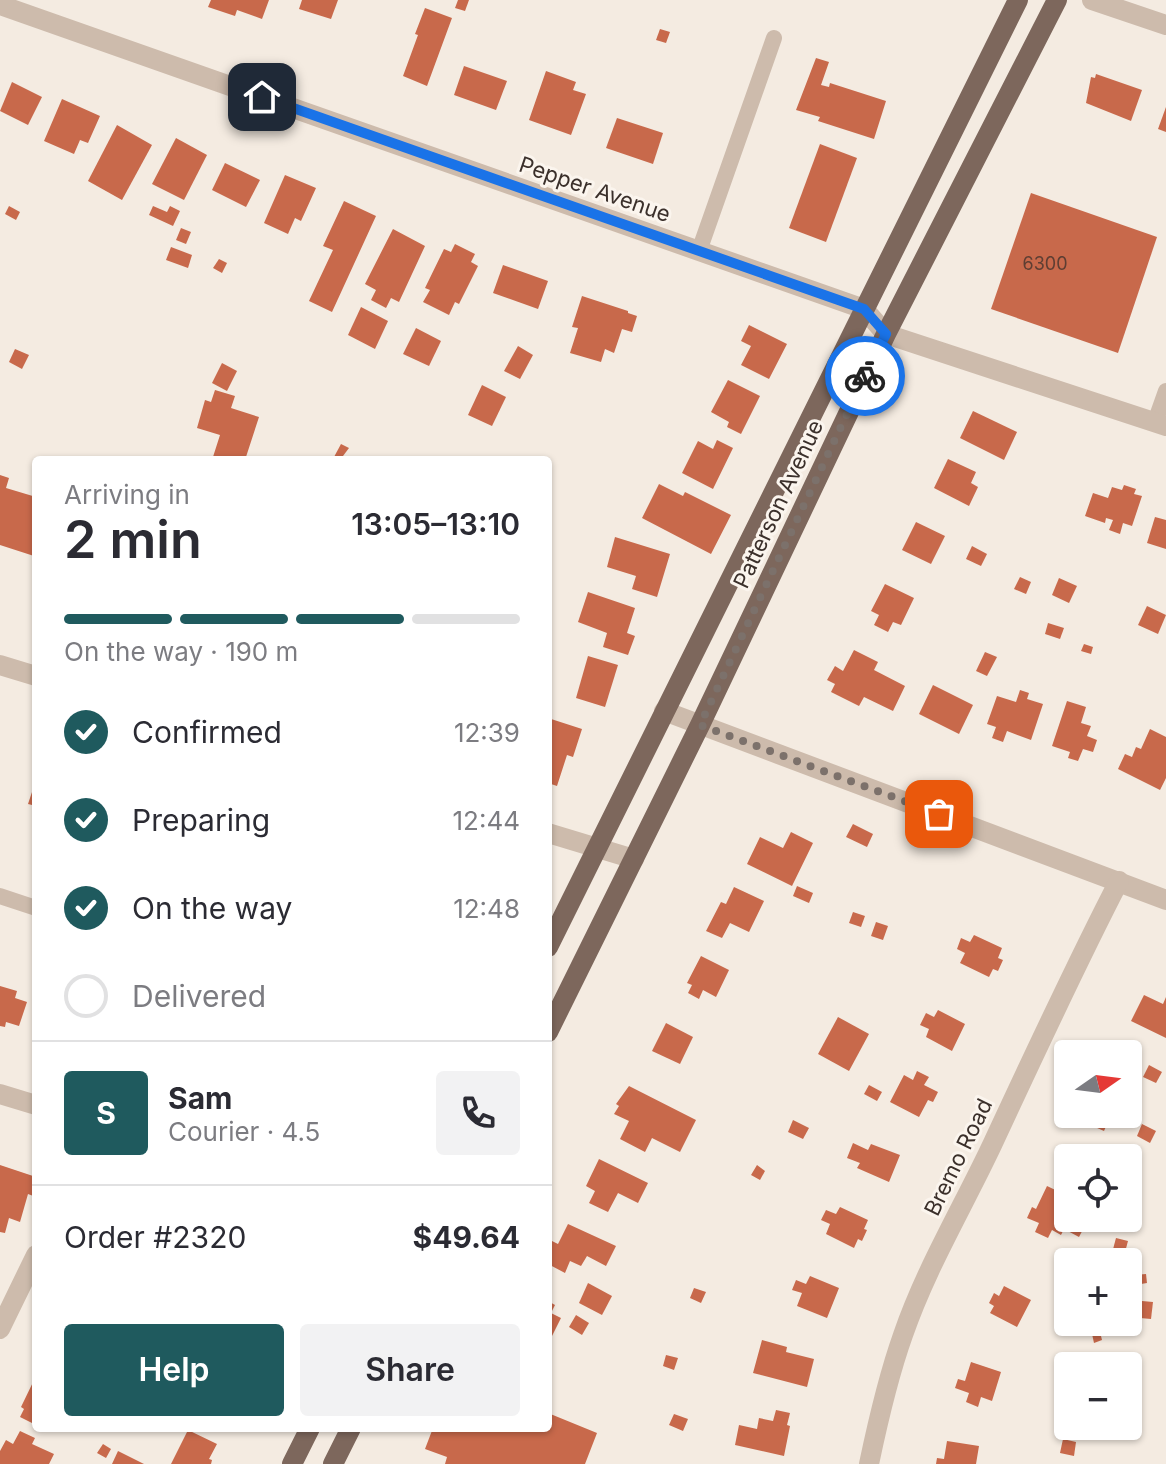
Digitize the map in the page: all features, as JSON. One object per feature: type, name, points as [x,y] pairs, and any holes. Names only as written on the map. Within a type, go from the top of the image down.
[{"type":"main road","name":"Patterson Avenue","points":[[552,939],[1018,0]]},
{"type":"main road","name":"Patterson Avenue","points":[[552,1024],[700,725],[886,334],[1057,0]]},
{"type":"main road","points":[[292,1464],[308,1432]]},
{"type":"main road","points":[[333,1464],[349,1432]]},
{"type":"street","points":[[1092,0],[1166,25]]},
{"type":"street","name":"Pepper Avenue","points":[[0,5],[864,309],[886,334]]},
{"type":"street","points":[[886,334],[1161,424]]},
{"type":"street","points":[[0,665],[32,675]]},
{"type":"street","points":[[664,711],[1166,900]]},
{"type":"street","points":[[552,834],[634,859]]},
{"type":"street","name":"Bremo Road","points":[[869,1464],[882,1405],[903,1335],[926,1277],[992,1145],[1070,976],[1119,881]]},
{"type":"street","points":[[0,1094],[32,1104]]},
{"type":"street","points":[[0,1329],[32,1263]]},
{"type":"lane","points":[[699,251],[774,38]]},
{"type":"lane","points":[[1161,424],[1166,391]]},
{"type":"lane","points":[[0,896],[32,907]]},
{"type":"building","points":[[211,0],[269,0],[262,19],[237,10],[235,16],[208,7]]},
{"type":"building","points":[[302,0],[338,0],[331,19],[299,9]]},
{"type":"building","points":[[458,0],[469,0],[465,11],[455,8]]},
{"type":"building","points":[[425,8],[452,18],[427,86],[403,76]]},
{"type":"building","points":[[660,29],[670,32],[666,43],[656,40]]},
{"type":"building","points":[[816,58],[829,62],[821,85],[829,87],[830,83],[886,101],[874,139],[818,121],[820,117],[796,110]]},
{"type":"building","points":[[464,66],[507,81],[496,110],[454,95]]},
{"type":"building","points":[[546,71],[576,82],[573,90],[586,94],[571,135],[529,120]]},
{"type":"building","points":[[1096,74],[1142,90],[1131,121],[1086,103],[1091,77],[1095,78]]},
{"type":"building","points":[[12,82],[42,97],[28,125],[0,111]]},
{"type":"building","points":[[62,99],[100,116],[88,143],[80,140],[74,154],[44,141]]},
{"type":"building","points":[[1166,107],[1166,132],[1158,129]]},
{"type":"building","points":[[617,118],[663,133],[653,164],[606,148]]},
{"type":"building","points":[[117,125],[152,145],[122,200],[88,181]]},
{"type":"building","points":[[176,138],[207,155],[184,200],[152,184]]},
{"type":"building","points":[[820,144],[857,158],[826,242],[789,228]]},
{"type":"building","points":[[225,163],[260,180],[246,207],[212,190]]},
{"type":"building","points":[[285,175],[316,188],[301,221],[295,218],[288,234],[264,223]]},
{"type":"building","points":[[1031,193],[1157,237],[1118,353],[991,309]]},
{"type":"building","points":[[344,201],[376,216],[332,312],[309,301],[333,250],[323,246]]},
{"type":"building","points":[[9,206],[20,212],[16,220],[5,214]]},
{"type":"building","points":[[153,206],[167,212],[170,206],[180,211],[173,226],[149,215]]},
{"type":"building","points":[[181,228],[191,232],[186,244],[176,240]]},
{"type":"building","points":[[393,229],[425,246],[399,302],[391,298],[386,308],[371,300],[376,290],[365,284]]},
{"type":"building","points":[[455,244],[475,254],[471,262],[478,266],[459,304],[455,302],[449,315],[423,302],[430,290],[425,288],[444,249],[451,252]]},
{"type":"building","points":[[171,247],[192,255],[188,268],[166,260]]},
{"type":"building","points":[[219,259],[227,263],[222,273],[213,268]]},
{"type":"building","points":[[503,265],[548,281],[538,309],[493,293]]},
{"type":"building","points":[[582,296],[637,316],[632,332],[622,329],[614,353],[605,349],[601,362],[570,353],[578,328],[572,327]]},
{"type":"building","points":[[361,307],[388,321],[375,349],[348,335]]},
{"type":"building","points":[[749,325],[787,344],[769,379],[741,365],[751,346],[741,341]]},
{"type":"building","points":[[416,328],[441,341],[429,366],[403,354]]},
{"type":"building","points":[[518,346],[533,355],[520,379],[504,371]]},
{"type":"building","points":[[15,349],[29,355],[22,369],[9,362]]},
{"type":"building","points":[[222,363],[237,371],[227,391],[212,383]]},
{"type":"building","points":[[728,380],[760,396],[741,434],[727,427],[729,422],[711,412]]},
{"type":"building","points":[[482,385],[506,397],[492,426],[468,415]]},
{"type":"building","points":[[215,390],[235,396],[231,408],[259,417],[246,456],[213,456],[220,435],[197,428],[205,400],[211,402]]},
{"type":"building","points":[[973,411],[1017,432],[1004,460],[960,438]]},
{"type":"building","points":[[717,440],[733,448],[713,489],[682,473],[698,441],[713,449]]},
{"type":"building","points":[[341,444],[349,448],[343,456],[335,456]]},
{"type":"building","points":[[948,459],[976,472],[971,483],[978,487],[969,506],[934,488]]},
{"type":"building","points":[[0,475],[9,478],[6,488],[32,496],[32,555],[0,545]]},
{"type":"building","points":[[659,484],[683,496],[685,492],[731,515],[711,554],[642,518]]},
{"type":"building","points":[[1124,485],[1136,489],[1134,494],[1142,496],[1132,526],[1123,523],[1120,534],[1109,530],[1113,520],[1106,518],[1105,523],[1085,516],[1093,493],[1108,498],[1112,487],[1122,490]]},
{"type":"building","points":[[1155,517],[1166,520],[1166,549],[1147,543]]},
{"type":"building","points":[[916,522],[945,536],[931,564],[902,550]]},
{"type":"building","points":[[615,537],[670,554],[657,597],[632,589],[636,576],[607,567]]},
{"type":"building","points":[[972,546],[987,554],[981,566],[966,559]]},
{"type":"building","points":[[1020,577],[1031,582],[1026,594],[1014,589]]},
{"type":"building","points":[[1059,578],[1077,586],[1069,603],[1052,595]]},
{"type":"building","points":[[885,584],[914,598],[901,625],[893,622],[888,632],[874,625],[879,615],[871,611]]},
{"type":"building","points":[[588,592],[635,608],[627,633],[635,636],[628,655],[603,647],[607,633],[578,622]]},
{"type":"building","points":[[1147,606],[1166,615],[1158,634],[1138,625]]},
{"type":"building","points":[[1048,623],[1064,628],[1060,639],[1045,634]]},
{"type":"building","points":[[1084,644],[1093,647],[1091,654],[1081,651]]},
{"type":"building","points":[[854,650],[878,662],[874,670],[905,686],[893,711],[864,697],[859,706],[831,692],[835,684],[827,680],[835,666],[843,671]]},
{"type":"building","points":[[985,652],[997,657],[987,676],[976,671]]},
{"type":"building","points":[[588,656],[618,665],[605,707],[576,698]]},
{"type":"building","points":[[933,685],[973,705],[959,734],[919,714]]},
{"type":"building","points":[[1020,690],[1029,693],[1027,699],[1043,704],[1031,740],[1007,731],[1003,742],[992,738],[996,727],[987,724],[997,696],[1016,702]]},
{"type":"building","points":[[1067,701],[1086,707],[1081,723],[1091,726],[1087,736],[1097,740],[1093,752],[1083,749],[1078,761],[1068,758],[1070,752],[1052,746]]},
{"type":"building","points":[[552,719],[582,729],[573,757],[567,755],[557,786],[552,784]]},
{"type":"building","points":[[1150,729],[1166,737],[1166,778],[1160,790],[1118,769],[1125,754],[1132,757],[1136,747],[1141,749]]},
{"type":"building","points":[[853,824],[873,834],[867,847],[846,837]]},
{"type":"building","points":[[791,832],[813,843],[792,886],[747,864],[760,837],[783,848]]},
{"type":"building","points":[[797,886],[813,893],[809,903],[793,896]]},
{"type":"building","points":[[734,887],[764,901],[749,932],[730,923],[722,938],[706,931],[721,902],[726,904]]},
{"type":"building","points":[[853,912],[865,916],[861,927],[849,923]]},
{"type":"building","points":[[876,922],[888,926],[883,940],[871,936]]},
{"type":"building","points":[[974,935],[1002,948],[998,958],[1003,960],[998,971],[993,969],[989,977],[960,963],[965,953],[957,949],[961,938],[970,942]]},
{"type":"building","points":[[701,956],[729,970],[716,997],[703,990],[699,999],[688,993],[692,985],[687,983]]},
{"type":"building","points":[[0,986],[17,991],[15,998],[27,1002],[19,1026],[6,1022],[5,1027],[0,1026]]},
{"type":"building","points":[[1144,995],[1163,1004],[1166,997],[1166,1038],[1131,1021]]},
{"type":"building","points":[[938,1010],[965,1024],[952,1051],[926,1037],[929,1029],[920,1025],[926,1013],[934,1017]]},
{"type":"building","points":[[838,1017],[869,1034],[849,1071],[818,1054]]},
{"type":"building","points":[[666,1023],[693,1037],[680,1064],[652,1051]]},
{"type":"building","points":[[1149,1065],[1162,1072],[1156,1083],[1143,1077]]},
{"type":"building","points":[[917,1071],[929,1077],[924,1085],[938,1092],[933,1102],[928,1100],[919,1117],[890,1102],[904,1075],[913,1080]]},
{"type":"building","points":[[869,1085],[882,1092],[877,1101],[864,1094]]},
{"type":"building","points":[[629,1086],[696,1120],[680,1152],[652,1138],[645,1152],[620,1139],[629,1121],[614,1114],[619,1106],[616,1104]]},
{"type":"building","points":[[793,1120],[809,1128],[803,1139],[788,1132]]},
{"type":"building","points":[[1142,1124],[1156,1131],[1150,1143],[1137,1136]]},
{"type":"building","points":[[853,1143],[868,1150],[871,1144],[900,1155],[889,1182],[857,1168],[860,1163],[847,1158]]},
{"type":"building","points":[[599,1159],[648,1183],[638,1203],[618,1193],[608,1212],[589,1203],[595,1191],[586,1186]]},
{"type":"building","points":[[0,1165],[32,1176],[32,1196],[28,1194],[20,1222],[9,1218],[5,1233],[0,1232]]},
{"type":"building","points":[[757,1165],[765,1171],[760,1180],[751,1175]]},
{"type":"building","points":[[1047,1186],[1054,1189],[1054,1231],[1048,1238],[1035,1232],[1039,1223],[1027,1218],[1032,1207],[1036,1209]]},
{"type":"building","points":[[840,1207],[868,1220],[862,1241],[858,1239],[854,1248],[826,1234],[830,1224],[821,1220],[826,1210],[836,1214]]},
{"type":"building","points":[[568,1224],[616,1246],[606,1266],[587,1256],[581,1266],[570,1261],[565,1273],[552,1266],[552,1241],[558,1244]]},
{"type":"building","points":[[1116,1238],[1128,1241],[1126,1248],[1113,1248]]},
{"type":"building","points":[[1142,1274],[1146,1274],[1147,1283],[1142,1284]]},
{"type":"building","points":[[810,1276],[839,1288],[827,1318],[797,1306],[802,1293],[792,1290],[796,1280],[806,1284]]},
{"type":"building","points":[[588,1283],[612,1296],[602,1315],[579,1303]]},
{"type":"building","points":[[1004,1286],[1031,1300],[1017,1327],[990,1313],[994,1306],[989,1303],[994,1293],[999,1296]]},
{"type":"building","points":[[694,1288],[706,1292],[701,1303],[690,1298]]},
{"type":"building","points":[[1142,1301],[1153,1302],[1151,1319],[1142,1318]]},
{"type":"building","points":[[552,1314],[561,1318],[552,1336]]},
{"type":"building","points":[[576,1315],[589,1323],[582,1335],[569,1327]]},
{"type":"building","points":[[1092,1336],[1101,1336],[1102,1340],[1094,1343]]},
{"type":"building","points":[[762,1340],[787,1347],[786,1352],[814,1359],[807,1387],[753,1373]]},
{"type":"building","points":[[666,1355],[678,1358],[674,1370],[663,1366]]},
{"type":"building","points":[[971,1362],[1001,1372],[992,1401],[981,1397],[978,1407],[966,1402],[969,1393],[955,1388],[958,1379],[965,1381]]},
{"type":"building","points":[[32,1384],[32,1423],[20,1417],[24,1409],[21,1407]]},
{"type":"building","points":[[776,1410],[790,1413],[784,1456],[735,1445],[739,1425],[757,1429],[759,1418],[773,1421]]},
{"type":"building","points":[[674,1414],[688,1419],[683,1431],[669,1425]]},
{"type":"building","points":[[552,1415],[597,1433],[585,1464],[445,1464],[447,1457],[425,1449],[431,1432],[552,1432]]},
{"type":"building","points":[[20,1431],[35,1438],[32,1444],[54,1454],[49,1464],[0,1464],[0,1451],[6,1440],[13,1444]]},
{"type":"building","points":[[187,1432],[217,1444],[209,1459],[212,1460],[211,1464],[171,1464]]},
{"type":"building","points":[[1063,1440],[1076,1442],[1074,1456],[1060,1453]]},
{"type":"building","points":[[947,1441],[979,1446],[976,1464],[936,1464],[937,1458],[944,1459]]},
{"type":"building","points":[[103,1444],[111,1449],[106,1458],[97,1453]]},
{"type":"building","points":[[118,1451],[144,1464],[112,1464]]},
{"type":"way so far","points":[[865,376],[700,725],[939,814]]},
{"type":"route","points":[[262,97],[864,309],[886,334],[865,376]]}]
